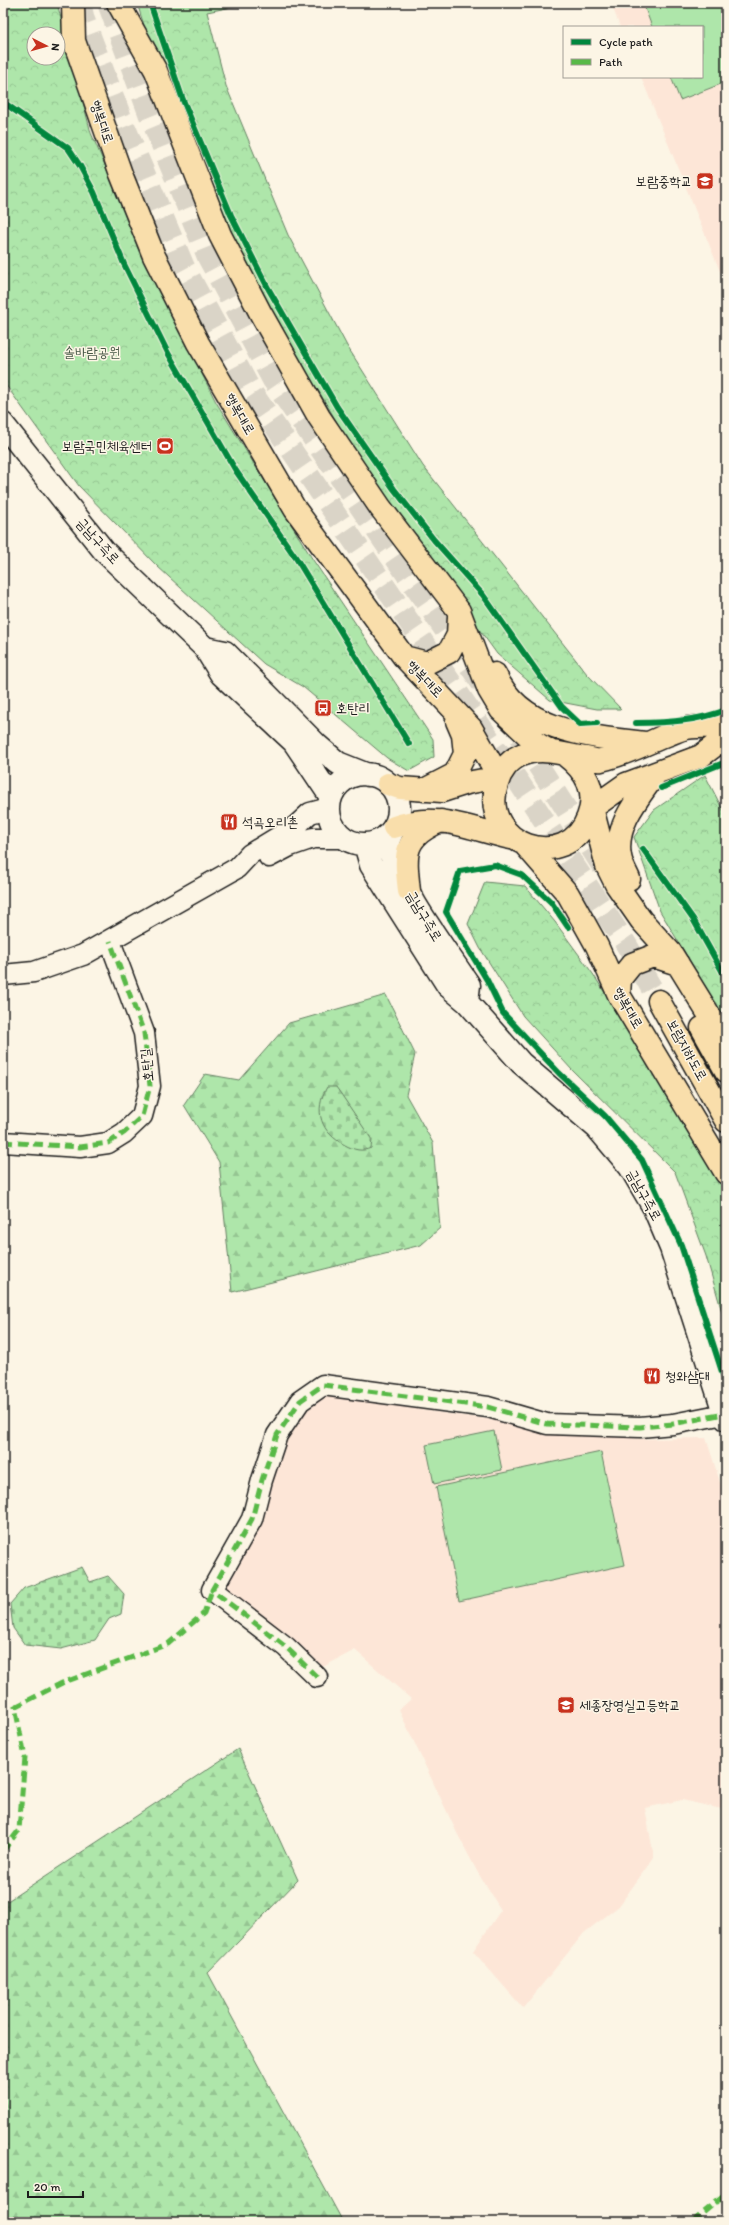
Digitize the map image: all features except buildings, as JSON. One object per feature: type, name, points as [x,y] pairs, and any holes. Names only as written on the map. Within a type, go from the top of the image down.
[{"type":"highway","name":"행복대로","points":[[73,3],[74,41],[121,174],[154,256],[198,343],[295,509],[404,657],[471,728],[499,778]]},
{"type":"highway","points":[[118,3],[156,71],[220,235],[268,328],[319,417],[380,507],[481,643],[499,683],[528,714],[549,725],[584,736],[646,744]]},
{"type":"highway","points":[[404,657],[427,663],[449,652],[458,635],[458,611]]},
{"type":"highway","points":[[458,611],[489,690],[500,710],[536,743],[578,764],[587,777],[592,792],[592,808],[607,866],[616,884],[641,920],[675,958]]},
{"type":"highway","points":[[424,790],[455,774],[466,754],[463,735],[446,701]]},
{"type":"highway","points":[[518,842],[500,825],[495,810],[494,793],[499,778],[508,765],[520,756],[534,751],[599,760],[620,755],[686,728],[726,726]]},
{"type":"highway","points":[[394,827],[411,821],[444,820],[543,849],[560,846],[575,838],[586,824],[592,808],[626,784],[701,756],[726,737]]},
{"type":"highway","points":[[656,772],[634,804],[620,832],[619,856],[631,886],[658,928],[726,1042]]},
{"type":"highway","points":[[388,784],[400,788],[442,791],[467,783],[499,778]]},
{"type":"highway","points":[[409,891],[406,861],[412,840],[422,829],[444,820]]},
{"type":"highway","name":"행복대로","points":[[518,842],[568,894],[597,946],[619,995],[726,1173]]},
{"type":"highway","points":[[619,995],[620,979],[632,964],[653,956],[675,958]]},
{"type":"highway","name":"보람지하도로","points":[[683,992],[726,1071]]},
{"type":"highway","name":"보람지하도로","points":[[659,1001],[726,1121]]},
{"type":"main road","name":"금남구즉로","points":[[3,424],[104,551],[205,648],[221,674],[294,742],[330,802]]},
{"type":"main road","points":[[205,648],[225,652],[317,745],[338,763],[379,778],[388,784],[395,794],[399,805],[398,816],[394,827],[386,836],[377,842],[365,844],[354,843],[343,838],[333,824],[330,802],[337,787],[346,779],[357,775],[368,775]]},
{"type":"main road","name":"금남구즉로","points":[[394,827],[387,844],[396,870],[426,921],[469,986],[467,1002]]},
{"type":"main road","name":"금남구즉로","points":[[365,844],[371,865],[448,986],[467,1002],[521,1063],[597,1128],[630,1167],[654,1208],[671,1248],[725,1416]]},
{"type":"street","points":[[3,975],[34,972],[84,955],[237,868],[250,854],[296,826],[310,813],[330,802]]},
{"type":"street","points":[[237,868],[252,865],[290,846],[313,838],[343,838]]},
{"type":"street","name":"호탄길","points":[[3,1142],[80,1147],[108,1143],[124,1133],[142,1116],[150,1086],[144,1033],[110,941]]},
{"type":"street","points":[[317,1677],[286,1647],[212,1590],[252,1519],[262,1480],[277,1435],[300,1401],[323,1385],[488,1406],[548,1424],[640,1427],[673,1424],[725,1416]]},
{"type":"shaded area","name":"보람중학교","points":[[611,3],[726,3],[726,286],[641,78],[703,78],[703,26],[620,26]]},
{"type":"shaded area","name":"세종장영실고등학교","points":[[320,1392],[422,1410],[502,1421],[533,1429],[642,1439],[706,1438],[726,1501],[726,1810],[682,1800],[645,1808],[654,1857],[619,1906],[584,1933],[523,2008],[473,1951],[501,1910],[478,1873],[457,1833],[399,1710],[411,1699],[355,1650],[319,1669],[220,1588],[276,1450]]},
{"type":"green space","name":"솔바람공원","points":[[3,3],[57,3],[63,26],[26,26],[26,66],[66,66],[66,37],[91,133],[152,274],[216,402],[313,560],[433,739],[434,757],[409,771],[387,758],[303,687],[264,664],[157,566],[79,486],[3,381]]},
{"type":"green space","points":[[137,3],[252,3],[207,12],[226,86],[288,235],[347,346],[423,466],[587,674],[621,709],[597,709],[550,700],[497,654],[455,596],[407,525],[358,458],[318,390],[279,331],[223,224],[146,32]]},
{"type":"green space","points":[[643,3],[726,3],[726,82],[680,100],[671,78],[703,78],[703,26],[652,26]]},
{"type":"green space","points":[[705,775],[726,816],[726,1021],[660,911],[634,837],[654,810]]},
{"type":"green space","points":[[485,882],[525,886],[555,922],[593,974],[726,1186],[726,1326],[706,1256],[675,1172],[572,1070],[523,1016],[480,948],[468,924]]},
{"type":"green space","points":[[386,995],[415,1054],[406,1095],[433,1143],[440,1228],[421,1245],[232,1292],[219,1162],[184,1105],[205,1074],[239,1080],[289,1023]]},
{"type":"green space","points":[[327,1087],[336,1087],[372,1140],[371,1148],[361,1150],[348,1147],[337,1140],[325,1128],[320,1113],[323,1096]]},
{"type":"green space","points":[[494,1431],[502,1470],[434,1484],[426,1445]]},
{"type":"green space","points":[[601,1452],[625,1565],[459,1601],[436,1487]]},
{"type":"green space","points":[[82,1567],[90,1582],[108,1576],[124,1594],[121,1614],[109,1619],[95,1640],[61,1649],[25,1645],[13,1628],[10,1604],[24,1588]]},
{"type":"green space","points":[[238,1749],[298,1880],[208,1973],[343,2222],[3,2222],[3,1904]]},
{"type":"tunnel","points":[[80,3],[84,20],[123,123],[184,267],[251,391],[512,772],[626,944],[659,1001]]},
{"type":"tunnel","points":[[108,3],[149,113],[208,257],[273,380],[483,685]]},
{"type":"tunnel","points":[[520,737],[607,873]]},
{"type":"marked path","points":[[3,1142],[80,1147],[108,1143],[124,1133],[142,1116],[150,1086],[144,1033],[110,941]]},
{"type":"marked path","points":[[317,1677],[286,1647],[212,1590],[252,1519],[262,1480],[277,1435],[300,1401],[323,1385],[488,1407],[547,1424],[640,1427],[673,1424],[724,1414]]},
{"type":"marked path","points":[[3,1851],[19,1830],[25,1757],[15,1707],[62,1683],[168,1644],[204,1613],[212,1590]]},
{"type":"marked path","points":[[692,2222],[726,2194]]},
{"type":"cycle path","points":[[150,3],[183,100],[231,215],[268,288],[337,407],[394,489],[434,540],[483,595],[562,707],[580,724],[597,723]]},
{"type":"cycle path","points":[[3,102],[68,148],[80,166],[94,192],[124,264],[168,353],[236,471],[296,558],[409,744]]},
{"type":"cycle path","points":[[636,723],[682,721],[704,717],[726,710]]},
{"type":"cycle path","points":[[661,788],[726,762]]},
{"type":"cycle path","points":[[643,849],[693,919],[726,978]]},
{"type":"cycle path","points":[[568,927],[551,902],[522,875],[495,865],[460,871],[446,912],[487,980],[503,1013],[559,1073],[605,1116],[642,1160],[681,1245],[726,1384]]},
{"type":"place","name":"보람중학교","points":[[705,181]]},
{"type":"place","name":"보람국민체육센터","points":[[165,446]]},
{"type":"place","name":"호탄리","points":[[323,708]]},
{"type":"place","name":"석곡오리촌","points":[[229,822]]},
{"type":"place","name":"청와삼대","points":[[652,1376]]},
{"type":"place","name":"세종장영실고등학교","points":[[566,1705]]}]
